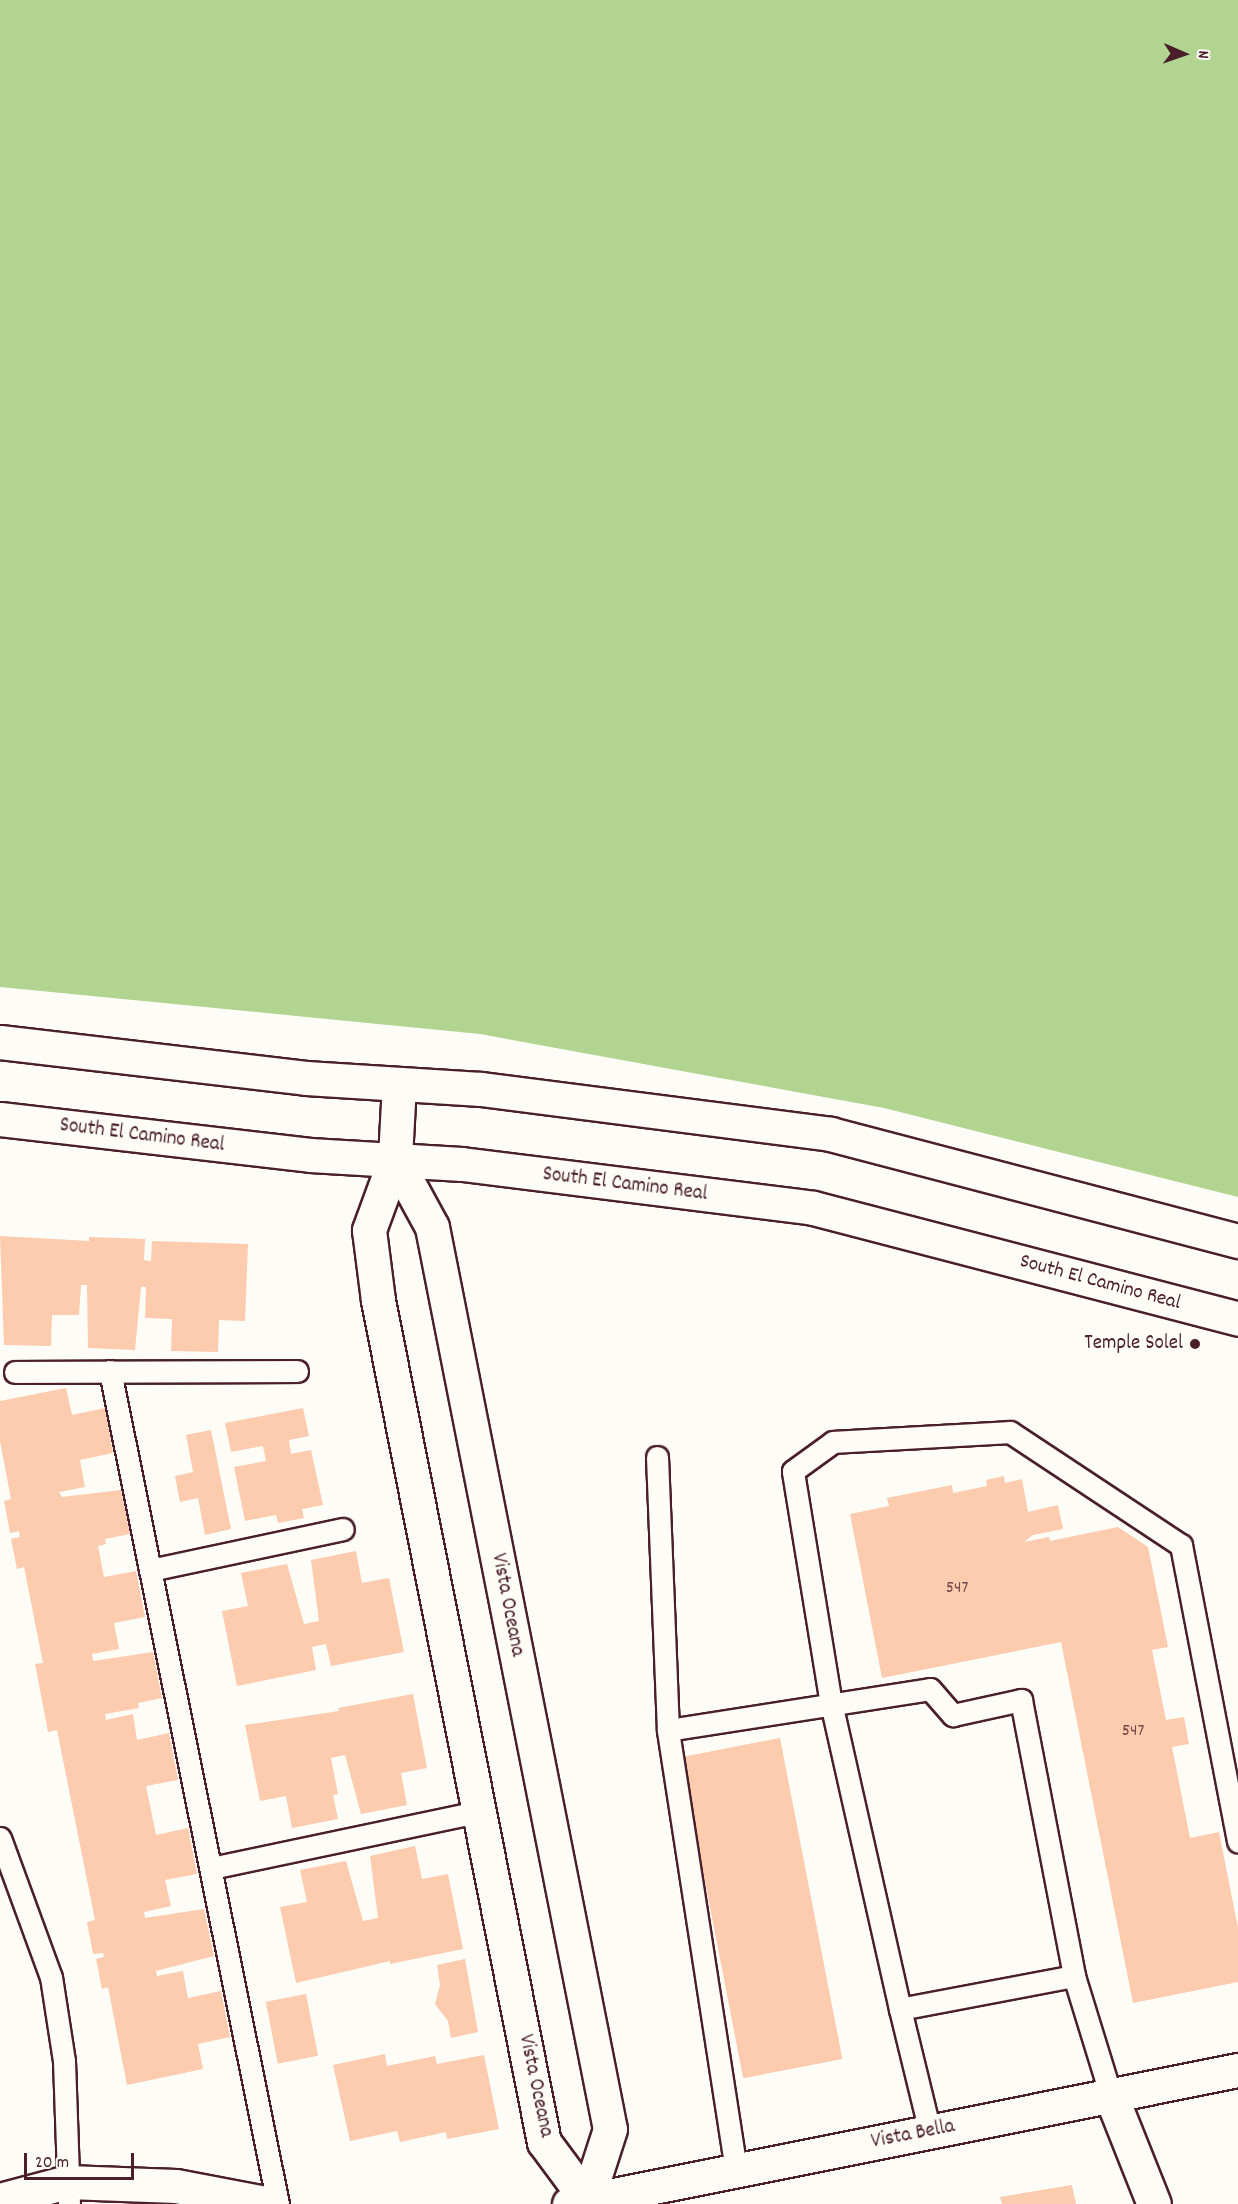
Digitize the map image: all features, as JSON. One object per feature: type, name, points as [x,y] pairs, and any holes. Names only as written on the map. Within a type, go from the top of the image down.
[{"type":"street","points":[[0,1042],[306,1078],[481,1089],[830,1134],[1238,1241]]},
{"type":"street","name":"Vista Oceana","points":[[399,1084],[395,1158],[369,1230],[378,1299],[481,1811],[544,2142],[577,2202]]},
{"type":"street","name":"South El Camino Real","points":[[0,1119],[310,1155],[395,1158],[813,1208],[1238,1319]]},
{"type":"street","name":"Vista Oceana","points":[[395,1158],[432,1227],[610,2129],[577,2202]]},
{"type":"street","name":"Vista Bella","points":[[577,2202],[632,2198],[736,2170],[1238,2070]]},
{"type":"street","points":[[1111,2096],[1154,2204]]},
{"type":"street","points":[[0,2200],[176,2186],[270,2204]]},
{"type":"lane","points":[[110,1371],[278,2204]]},
{"type":"lane","points":[[15,1372],[297,1371]]},
{"type":"lane","points":[[930,2132],[831,1704],[793,1471],[834,1442],[1010,1432],[1181,1545],[1238,1842]]},
{"type":"lane","points":[[657,1457],[668,1730],[736,2170]]},
{"type":"lane","points":[[150,1570],[343,1529]]},
{"type":"lane","points":[[668,1730],[930,1689],[953,1716],[1021,1700],[1074,1976],[1111,2096]]},
{"type":"lane","points":[[211,1868],[481,1811]]},
{"type":"lane","points":[[0,1838],[51,1977],[64,2061],[68,2193]]},
{"type":"lane","points":[[900,2008],[1074,1976]]},
{"type":"green space","points":[[0,0],[1238,0],[1238,1197],[884,1108],[480,1034],[0,987]]},
{"type":"building","points":[[0,1236],[89,1241],[89,1237],[145,1239],[144,1260],[151,1261],[152,1241],[248,1244],[245,1321],[219,1320],[218,1352],[171,1351],[172,1319],[145,1318],[146,1287],[141,1287],[135,1350],[88,1348],[87,1285],[81,1285],[79,1315],[52,1315],[51,1346],[4,1345]]},
{"type":"building","points":[[66,1388],[72,1415],[105,1408],[113,1453],[80,1460],[85,1487],[59,1492],[62,1497],[121,1490],[130,1534],[105,1539],[106,1544],[98,1546],[104,1577],[136,1571],[145,1617],[114,1623],[119,1649],[92,1654],[93,1661],[153,1652],[162,1698],[138,1703],[139,1708],[105,1714],[106,1720],[133,1714],[137,1740],[169,1733],[178,1780],[146,1786],[156,1835],[188,1828],[197,1874],[165,1880],[171,1906],[144,1912],[145,1918],[204,1909],[214,1956],[156,1971],[157,1976],[183,1971],[188,1998],[221,1991],[230,2037],[198,2044],[203,2069],[127,2085],[108,1987],[102,1989],[96,1959],[104,1957],[103,1953],[93,1954],[87,1922],[95,1920],[57,1730],[48,1732],[35,1664],[43,1663],[24,1567],[17,1569],[11,1539],[20,1537],[19,1531],[10,1533],[4,1501],[11,1499],[0,1441],[0,1401]]},
{"type":"building","points":[[303,1408],[309,1436],[289,1440],[291,1454],[311,1450],[323,1505],[302,1509],[304,1518],[278,1523],[276,1515],[245,1521],[234,1467],[266,1461],[263,1446],[231,1452],[225,1423]]},
{"type":"building","points":[[211,1430],[231,1529],[205,1535],[198,1498],[180,1502],[175,1476],[193,1472],[186,1435]]},
{"type":"building","points":[[1004,1476],[1005,1483],[1022,1479],[1028,1512],[1058,1505],[1063,1529],[1033,1535],[1024,1542],[1049,1537],[1050,1541],[1118,1527],[1148,1547],[1168,1647],[1152,1650],[1166,1720],[1184,1717],[1189,1744],[1172,1747],[1190,1838],[1219,1832],[1238,1928],[1238,1982],[1133,2003],[1061,1642],[882,1678],[850,1514],[889,1506],[887,1498],[952,1485],[953,1493],[987,1486],[986,1480]]},
{"type":"building","points":[[356,1551],[362,1583],[389,1578],[404,1652],[331,1666],[326,1644],[312,1647],[316,1670],[237,1686],[222,1611],[248,1606],[241,1573],[287,1564],[304,1624],[319,1621],[311,1560]]},
{"type":"building","points":[[413,1694],[427,1768],[401,1773],[407,1805],[361,1814],[345,1755],[331,1758],[338,1794],[333,1795],[338,1819],[292,1828],[286,1796],[260,1801],[245,1725],[339,1711],[338,1708]]},
{"type":"building","points":[[780,1738],[842,2059],[743,2078],[681,1757]]},
{"type":"building","points":[[415,1846],[422,1879],[448,1874],[463,1949],[390,1964],[390,1961],[296,1983],[280,1907],[307,1902],[300,1870],[346,1861],[363,1921],[378,1918],[370,1856]]},
{"type":"building","points":[[465,1959],[478,2032],[451,2038],[448,2021],[435,2004],[440,1985],[437,1965]]},
{"type":"building","points":[[306,1994],[318,2056],[278,2064],[266,2002]]},
{"type":"building","points":[[385,2054],[387,2066],[435,2056],[437,2064],[484,2055],[499,2129],[447,2139],[446,2132],[400,2142],[397,2131],[350,2141],[333,2065]]},
{"type":"building","points":[[1072,2185],[1076,2204],[1002,2204],[1000,2197]]},
{"type":"place","name":"Temple Solel","points":[[1195,1344]]}]
